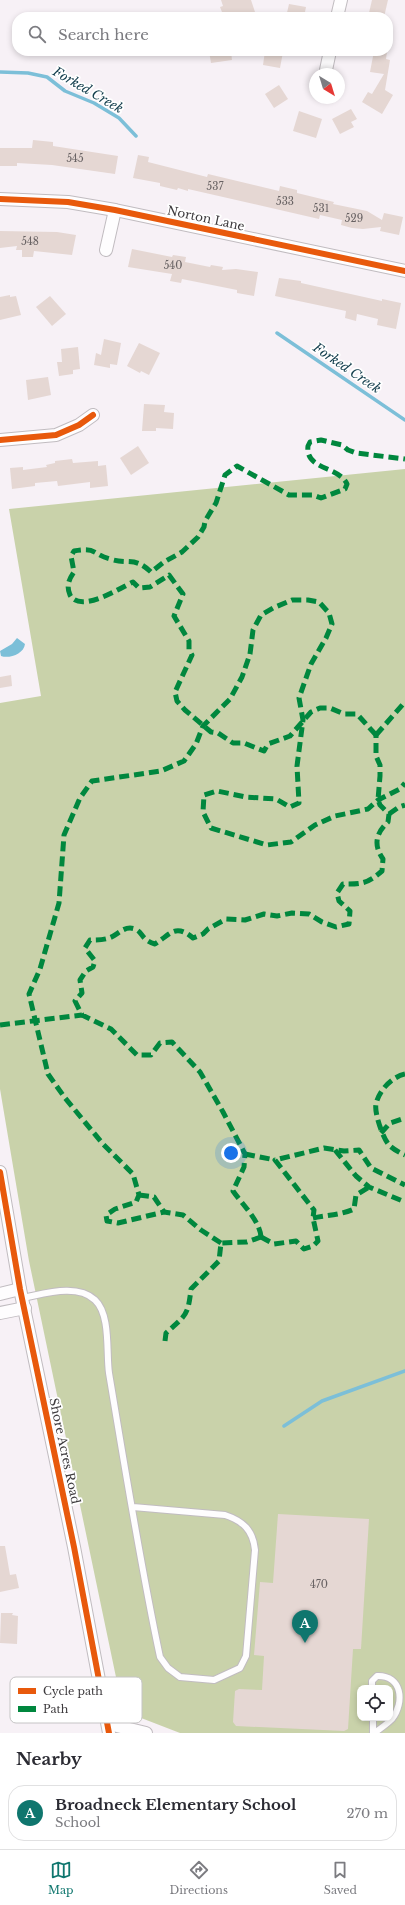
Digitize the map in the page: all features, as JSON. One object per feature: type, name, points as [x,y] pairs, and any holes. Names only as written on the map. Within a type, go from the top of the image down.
[{"type":"street","points":[[338,12],[341,0]]},
{"type":"street","points":[[326,68],[329,56]]},
{"type":"street","name":"Norton Lane","points":[[0,198],[68,202],[115,210],[405,271]]},
{"type":"street","points":[[106,250],[115,210]]},
{"type":"street","points":[[0,440],[56,436],[79,425],[93,415]]},
{"type":"street","name":"Shore Acres Road","points":[[0,1172],[23,1298],[99,1677]]},
{"type":"street","points":[[0,1294],[23,1298]]},
{"type":"street","points":[[0,1313],[23,1298]]},
{"type":"street","points":[[109,1729],[146,1733]]},
{"type":"lane","points":[[23,1298],[77,1291],[95,1300],[101,1308],[106,1325],[108,1364],[133,1507],[160,1657],[168,1668],[180,1677],[214,1680],[240,1668],[246,1656],[255,1550],[254,1539],[249,1530],[239,1520],[225,1515],[133,1507]]},
{"type":"lane","points":[[372,1685],[372,1680],[377,1676],[384,1675],[395,1682],[400,1691],[401,1701],[393,1717]]},
{"type":"lane","points":[[373,1721],[374,1733]]},
{"type":"lane","points":[[374,1733],[389,1721]]},
{"type":"green space","points":[[405,469],[405,1733],[180,1733],[142,1718],[142,1677],[116,1677],[29,1261],[0,1089],[0,703],[41,696],[9,509]]},
{"type":"water","points":[[17,638],[25,644],[22,651],[16,655],[8,657],[1,656],[0,651],[12,644]]},
{"type":"building","points":[[221,0],[251,0],[255,12],[222,12],[220,7],[223,6]]},
{"type":"building","points":[[372,0],[388,0],[385,12],[369,12]]},
{"type":"building","points":[[289,4],[306,7],[305,12],[287,12]]},
{"type":"building","points":[[210,56],[232,56],[232,60],[211,63]]},
{"type":"building","points":[[264,56],[282,56],[280,68],[263,65]]},
{"type":"building","points":[[373,56],[386,56],[386,59],[390,60],[385,90],[393,95],[382,114],[362,102],[368,92],[372,94],[384,74],[370,72]]},
{"type":"building","points":[[279,85],[288,99],[274,108],[265,94]]},
{"type":"building","points":[[351,109],[357,119],[351,122],[354,127],[340,134],[332,119]]},
{"type":"building","points":[[299,111],[322,119],[316,138],[293,131]]},
{"type":"building","points":[[33,140],[53,142],[53,146],[118,156],[115,174],[52,165],[17,163],[17,166],[0,166],[0,148],[32,148]]},
{"type":"building","points":[[138,155],[149,157],[148,162],[207,177],[208,174],[279,191],[280,186],[297,190],[297,193],[334,202],[333,204],[367,211],[382,220],[384,213],[403,217],[399,235],[380,231],[381,227],[363,229],[352,228],[341,225],[342,220],[320,215],[319,219],[188,189],[188,191],[178,188],[177,190],[160,186],[160,183],[133,178]]},
{"type":"building","points":[[0,231],[57,232],[76,235],[72,255],[34,251],[33,257],[22,257],[22,250],[16,250],[17,246],[0,248]]},
{"type":"building","points":[[132,249],[172,257],[173,255],[186,257],[185,262],[210,267],[211,265],[223,267],[222,270],[236,269],[258,272],[254,296],[237,293],[237,290],[182,279],[181,283],[170,281],[172,274],[128,267]]},
{"type":"building","points":[[279,278],[301,281],[301,283],[382,301],[382,299],[401,303],[396,329],[377,325],[378,319],[357,314],[356,321],[345,318],[346,311],[275,296]]},
{"type":"building","points":[[10,295],[10,297],[16,296],[21,315],[0,320],[0,297]]},
{"type":"building","points":[[50,296],[66,314],[52,326],[36,307]]},
{"type":"building","points":[[104,339],[121,343],[117,365],[110,364],[110,368],[94,365],[96,353],[101,355]]},
{"type":"building","points":[[139,343],[160,353],[149,375],[141,371],[140,373],[127,366]]},
{"type":"building","points":[[78,347],[80,369],[73,370],[73,374],[59,376],[57,362],[62,362],[61,349]]},
{"type":"building","points":[[48,377],[51,395],[28,400],[26,380]]},
{"type":"building","points":[[144,404],[165,405],[164,412],[174,413],[173,429],[156,428],[156,431],[142,431]]},
{"type":"building","points":[[138,446],[149,463],[131,475],[120,458]]},
{"type":"building","points":[[72,459],[73,463],[98,461],[98,466],[106,465],[108,486],[90,488],[90,482],[58,486],[57,481],[35,483],[35,486],[12,489],[10,468],[23,467],[23,470],[47,467],[46,465],[55,463],[55,461]]},
{"type":"building","points":[[11,675],[12,686],[0,688],[0,677]]},
{"type":"building","points":[[278,1514],[369,1519],[361,1649],[353,1649],[348,1729],[344,1731],[236,1726],[233,1722],[235,1691],[239,1689],[262,1690],[264,1656],[254,1655],[260,1582],[273,1583]]},
{"type":"building","points":[[0,1546],[5,1546],[10,1575],[16,1574],[19,1588],[0,1592]]},
{"type":"building","points":[[1,1613],[13,1613],[12,1615],[18,1616],[17,1644],[0,1643]]},
{"type":"waterway","name":"Forked Creek","points":[[0,72],[28,73],[47,77],[65,91],[94,103],[119,118],[136,136]]},
{"type":"waterway","name":"Forked Creek","points":[[277,333],[405,420]]},
{"type":"waterway","points":[[284,1426],[322,1401],[405,1371]]},
{"type":"marked path","points":[[376,735],[357,714],[344,714],[330,708],[320,708],[311,712],[290,736],[268,744],[264,751],[244,743],[233,743],[218,733],[211,732],[185,710],[177,701],[175,692],[192,655],[189,650],[189,641],[174,616],[183,594],[169,575],[150,587],[139,588],[133,582],[100,598],[82,602],[75,600],[70,595],[68,589],[74,572],[71,556],[74,551],[91,550],[104,557],[117,561],[136,562],[151,572],[164,562],[182,552],[198,537],[204,527],[205,521],[216,503],[225,475],[237,466],[289,495],[313,495],[321,498],[345,489],[347,484],[343,478],[312,460],[308,454],[308,446],[310,442],[321,440],[342,445],[348,450],[356,453],[405,459]]},
{"type":"marked path","points":[[221,1243],[201,1230],[183,1215],[164,1212],[118,1223],[107,1221],[106,1215],[115,1209],[136,1202],[139,1195],[133,1174],[103,1144],[65,1098],[48,1074],[29,994],[40,969],[59,903],[64,835],[80,798],[92,781],[161,771],[184,761],[196,744],[203,726],[230,699],[242,677],[250,654],[253,630],[261,615],[292,600],[319,602],[329,613],[332,624],[311,664],[299,698],[303,720],[297,766],[299,803],[290,807],[276,799],[246,797],[217,791],[204,795],[203,812],[211,828],[267,845],[291,842],[315,825],[335,816],[368,809],[378,800],[400,789],[405,783]]},
{"type":"marked path","points":[[376,735],[405,702]]},
{"type":"marked path","points":[[261,1237],[260,1231],[254,1219],[233,1191],[244,1167],[245,1154],[200,1072],[172,1042],[160,1043],[151,1055],[137,1055],[111,1029],[82,1015],[75,1001],[82,993],[80,980],[86,971],[93,967],[95,961],[85,948],[90,940],[102,940],[109,938],[128,928],[138,930],[147,940],[155,944],[173,932],[182,931],[193,938],[203,934],[208,929],[226,919],[245,920],[264,914],[277,916],[292,913],[309,914],[322,922],[336,927],[349,924],[350,911],[339,901],[337,893],[343,884],[355,884],[368,881],[382,871],[383,859],[378,849],[377,839],[381,830],[388,822],[389,814],[380,805],[378,800],[380,765],[376,756],[376,735]]},
{"type":"marked path","points":[[389,814],[405,805]]},
{"type":"marked path","points":[[0,1025],[82,1015]]},
{"type":"marked path","points":[[405,1074],[395,1078],[383,1089],[376,1104],[376,1113],[384,1137],[392,1148],[405,1155]]},
{"type":"marked path","points":[[381,1133],[390,1123],[405,1118]]},
{"type":"marked path","points":[[261,1237],[274,1244],[296,1241],[304,1249],[313,1246],[318,1241],[313,1218],[314,1210],[275,1160],[324,1148],[344,1151],[359,1150],[371,1168],[405,1185]]},
{"type":"marked path","points":[[335,1150],[356,1176],[369,1187],[405,1202]]},
{"type":"marked path","points":[[245,1154],[275,1160]]},
{"type":"marked path","points":[[313,1218],[339,1214],[354,1209],[356,1195],[369,1187]]},
{"type":"marked path","points":[[139,1195],[154,1197],[164,1212]]},
{"type":"marked path","points":[[165,1341],[166,1333],[185,1314],[189,1305],[191,1289],[219,1261],[221,1243],[247,1242],[261,1237]]},
{"type":"cycle path","points":[[0,199],[68,202],[115,210],[405,271]]},
{"type":"cycle path","points":[[0,440],[56,435],[79,425],[93,415]]},
{"type":"cycle path","points":[[0,1172],[20,1289],[74,1547],[98,1677]]},
{"type":"cycle path","points":[[107,1723],[109,1733]]},
{"type":"place","name":"Broadneck Elementary School","points":[[305,1643]]}]
